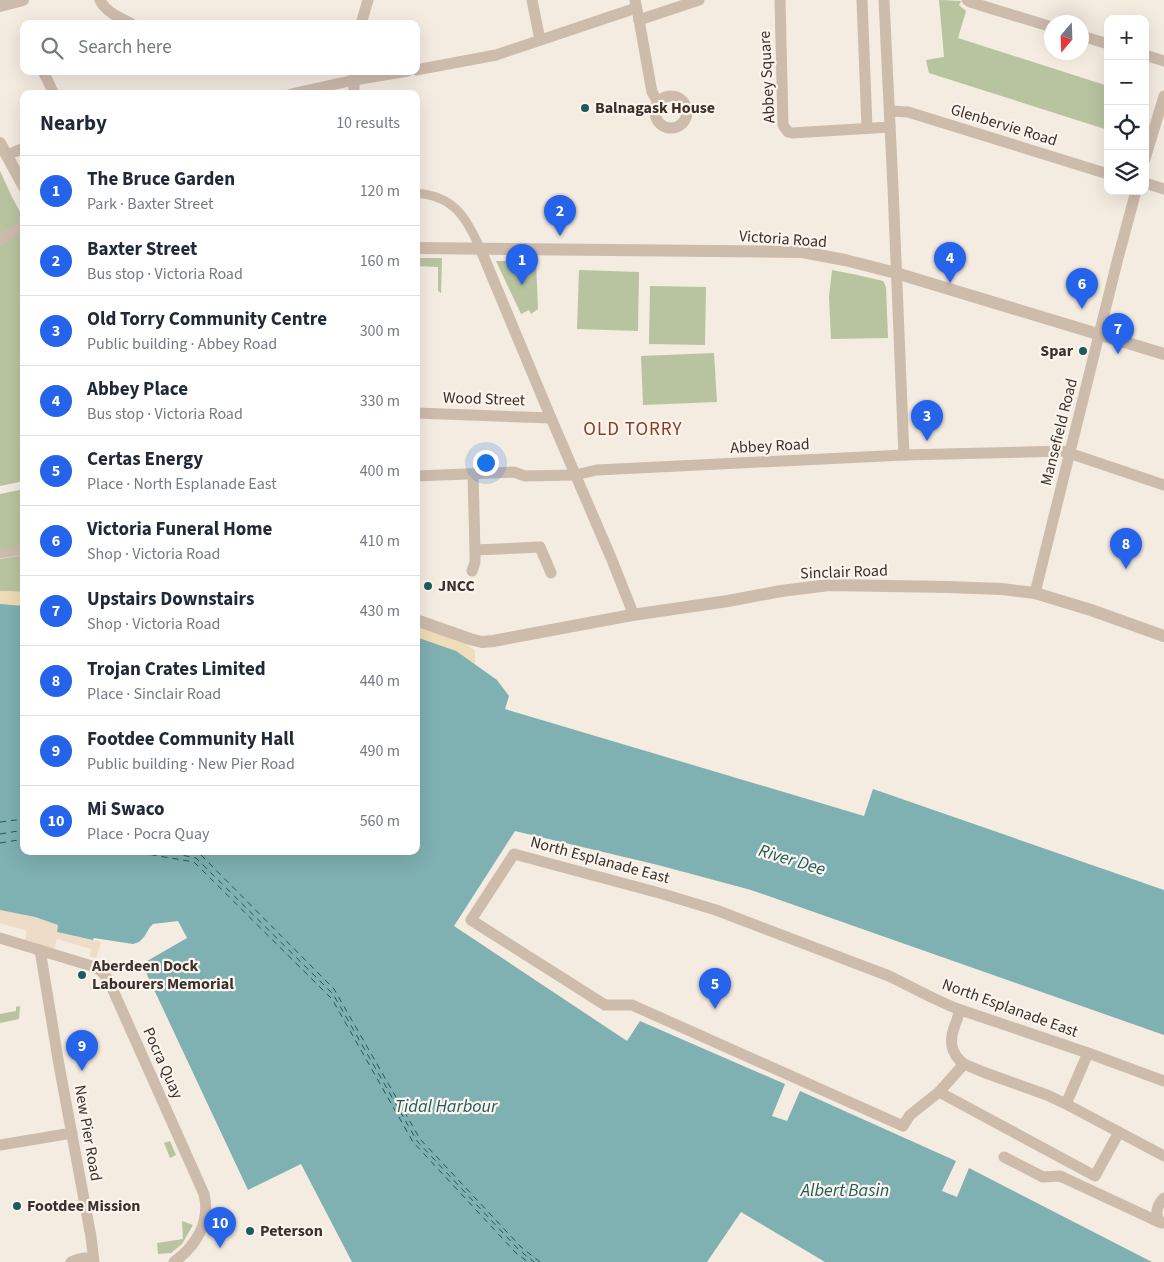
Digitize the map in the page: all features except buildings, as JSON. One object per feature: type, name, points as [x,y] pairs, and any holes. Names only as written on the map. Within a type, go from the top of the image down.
[{"type":"street","points":[[0,6],[23,0]]},
{"type":"street","points":[[100,0],[102,5],[125,20]]},
{"type":"street","points":[[361,20],[368,0]]},
{"type":"street","points":[[532,0],[540,40]]},
{"type":"street","points":[[639,20],[699,0]]},
{"type":"street","name":"Abbey Square","points":[[780,0],[783,125],[785,129],[792,133],[890,127]]},
{"type":"street","points":[[862,0],[866,128]]},
{"type":"street","points":[[884,0],[904,456]]},
{"type":"street","points":[[967,0],[1044,25]]},
{"type":"street","points":[[420,69],[496,55],[635,4],[652,92],[658,102]]},
{"type":"street","points":[[1089,38],[1104,43]]},
{"type":"street","points":[[1149,56],[1164,61]]},
{"type":"street","points":[[45,75],[52,90]]},
{"type":"street","points":[[305,90],[354,76],[354,90]]},
{"type":"street","points":[[1148,150],[1164,96]]},
{"type":"street","name":"Glenbervie Road","points":[[890,111],[908,112],[1104,173]]},
{"type":"street","points":[[0,143],[20,180]]},
{"type":"street","points":[[7,156],[20,150]]},
{"type":"street","points":[[1149,184],[1164,189]]},
{"type":"street","points":[[420,194],[440,198],[457,209],[468,222],[612,560],[632,615]]},
{"type":"street","name":"Mansefield Road","points":[[1035,593],[1135,195]]},
{"type":"street","points":[[0,240],[20,228]]},
{"type":"street","name":"Victoria Road","points":[[420,248],[802,252],[845,260],[896,273],[1164,354]]},
{"type":"street","name":"Wood Street","points":[[420,413],[551,418]]},
{"type":"street","name":"Abbey Road","points":[[420,476],[514,472],[525,476],[575,475],[597,470],[1063,451],[1164,485]]},
{"type":"street","points":[[472,571],[475,562],[473,475]]},
{"type":"street","points":[[475,550],[540,547],[551,572]]},
{"type":"street","points":[[0,554],[20,551]]},
{"type":"street","name":"Sinclair Road","points":[[420,621],[482,642],[632,615],[829,585],[948,587],[1002,589],[1035,593],[1091,610],[1164,636]]},
{"type":"street","name":"North Esplanade East","points":[[940,1092],[910,1115],[903,1126],[632,1005],[605,1005],[471,920],[514,854],[716,910],[889,976],[912,986],[946,1005],[1164,1081]]},
{"type":"street","name":"Pocra Quay","points":[[0,938],[94,967],[101,971],[108,979],[206,1201],[206,1214],[203,1226],[189,1249],[174,1262]]},
{"type":"street","name":"New Pier Road","points":[[40,950],[94,1262]]},
{"type":"street","points":[[958,1009],[959,1015],[951,1035],[954,1052],[964,1064],[1047,1095],[1164,1156]]},
{"type":"street","points":[[1066,1104],[1088,1054]]},
{"type":"street","points":[[964,1064],[940,1092],[1095,1176],[1119,1132]]},
{"type":"street","points":[[0,1145],[72,1133]]},
{"type":"street","points":[[1004,1157],[1043,1177],[1060,1176],[1162,1223]]},
{"type":"street","points":[[1162,1223],[1156,1215],[1159,1205],[1164,1198]]},
{"type":"street","points":[[71,1262],[81,1258],[94,1262]]},
{"type":"green space","points":[[939,0],[961,1],[959,5],[966,11],[958,38],[1104,85],[1104,129],[929,73],[926,60],[944,57]]},
{"type":"green space","points":[[0,171],[20,212],[20,482],[0,486]]},
{"type":"green space","points":[[420,258],[442,258],[441,293],[438,291],[438,267],[420,266]]},
{"type":"green space","points":[[496,261],[536,261],[538,309],[531,314],[529,310],[521,314]]},
{"type":"green space","points":[[579,270],[639,272],[638,331],[577,329]]},
{"type":"green space","points":[[832,270],[883,281],[886,287],[888,338],[831,339],[829,297]]},
{"type":"green space","points":[[650,286],[706,287],[705,345],[649,344]]},
{"type":"green space","points":[[714,353],[717,402],[643,405],[641,356]]},
{"type":"green space","points":[[20,490],[20,547],[0,550],[0,494]]},
{"type":"green space","points":[[20,556],[20,592],[0,591],[0,559]]},
{"type":"green space","points":[[20,1006],[19,1019],[0,1023],[0,1014],[16,1011],[16,1007]]},
{"type":"green space","points":[[170,1141],[176,1155],[170,1158],[164,1143]]},
{"type":"green space","points":[[182,1221],[193,1225],[182,1244],[171,1253],[158,1254],[157,1243],[183,1239]]},
{"type":"sand","points":[[0,591],[20,592],[20,612],[0,612]]},
{"type":"sand","points":[[420,627],[464,643],[475,651],[475,665],[497,680],[489,684],[420,639]]},
{"type":"shaded area","points":[[0,910],[35,917],[58,925],[57,932],[101,942],[96,958],[90,956],[91,949],[57,939],[54,949],[25,940],[27,931],[0,923]]},
{"type":"water","points":[[0,604],[20,606],[20,855],[420,855],[420,638],[456,651],[497,680],[509,696],[505,709],[864,816],[873,789],[1164,890],[1164,1035],[751,890],[658,865],[515,831],[454,926],[627,1041],[640,1021],[785,1084],[772,1116],[787,1121],[800,1091],[956,1161],[942,1191],[957,1197],[969,1168],[1152,1262],[825,1262],[741,1212],[707,1262],[352,1262],[301,1164],[248,1190],[142,964],[187,938],[178,921],[153,924],[139,942],[133,944],[94,938],[93,940],[57,932],[58,925],[35,917],[0,910]]},
{"type":"ferry route","points":[[0,822],[20,820]]},
{"type":"ferry route","points":[[0,834],[20,831]]},
{"type":"ferry route","points":[[0,843],[20,840]]},
{"type":"ferry route","points":[[153,855],[194,862],[332,999],[413,1142],[516,1253],[528,1262]]},
{"type":"ferry route","points":[[181,855],[196,858],[333,994],[417,1141],[519,1250],[534,1262]]},
{"type":"ferry route","points":[[201,855],[334,989],[420,1139],[521,1247],[540,1262]]},
{"type":"place","name":"Balnagask House","points":[[585,108]]},
{"type":"place","name":"Baxter Street","points":[[560,236]]},
{"type":"place","name":"Abbey Place","points":[[950,283]]},
{"type":"place","name":"The Bruce Garden","points":[[522,285]]},
{"type":"place","name":"Victoria Funeral Home","points":[[1082,309]]},
{"type":"place","name":"Spar","points":[[1083,351]]},
{"type":"place","name":"Upstairs Downstairs","points":[[1118,354]]},
{"type":"place","name":"Old Torry Community Centre","points":[[927,441]]},
{"type":"place","name":"Trojan Crates Limited","points":[[1126,569]]},
{"type":"place","name":"JNCC","points":[[428,586]]},
{"type":"place","name":"Aberdeen Dock Labourers Memorial","points":[[82,975]]},
{"type":"place","name":"Certas Energy","points":[[715,1009]]},
{"type":"place","name":"Footdee Community Hall","points":[[82,1071]]},
{"type":"place","name":"Footdee Mission","points":[[17,1206]]},
{"type":"place","name":"Peterson","points":[[250,1231]]},
{"type":"place","name":"Mi Swaco","points":[[220,1248]]},
{"type":"district","name":"OLD TORRY","points":[[633,429]]},
{"type":"water label","name":"River Dee","points":[[792,860]]},
{"type":"water label","name":"Tidal Harbour","points":[[446,1106]]},
{"type":"water label","name":"Albert Basin","points":[[845,1190]]}]
